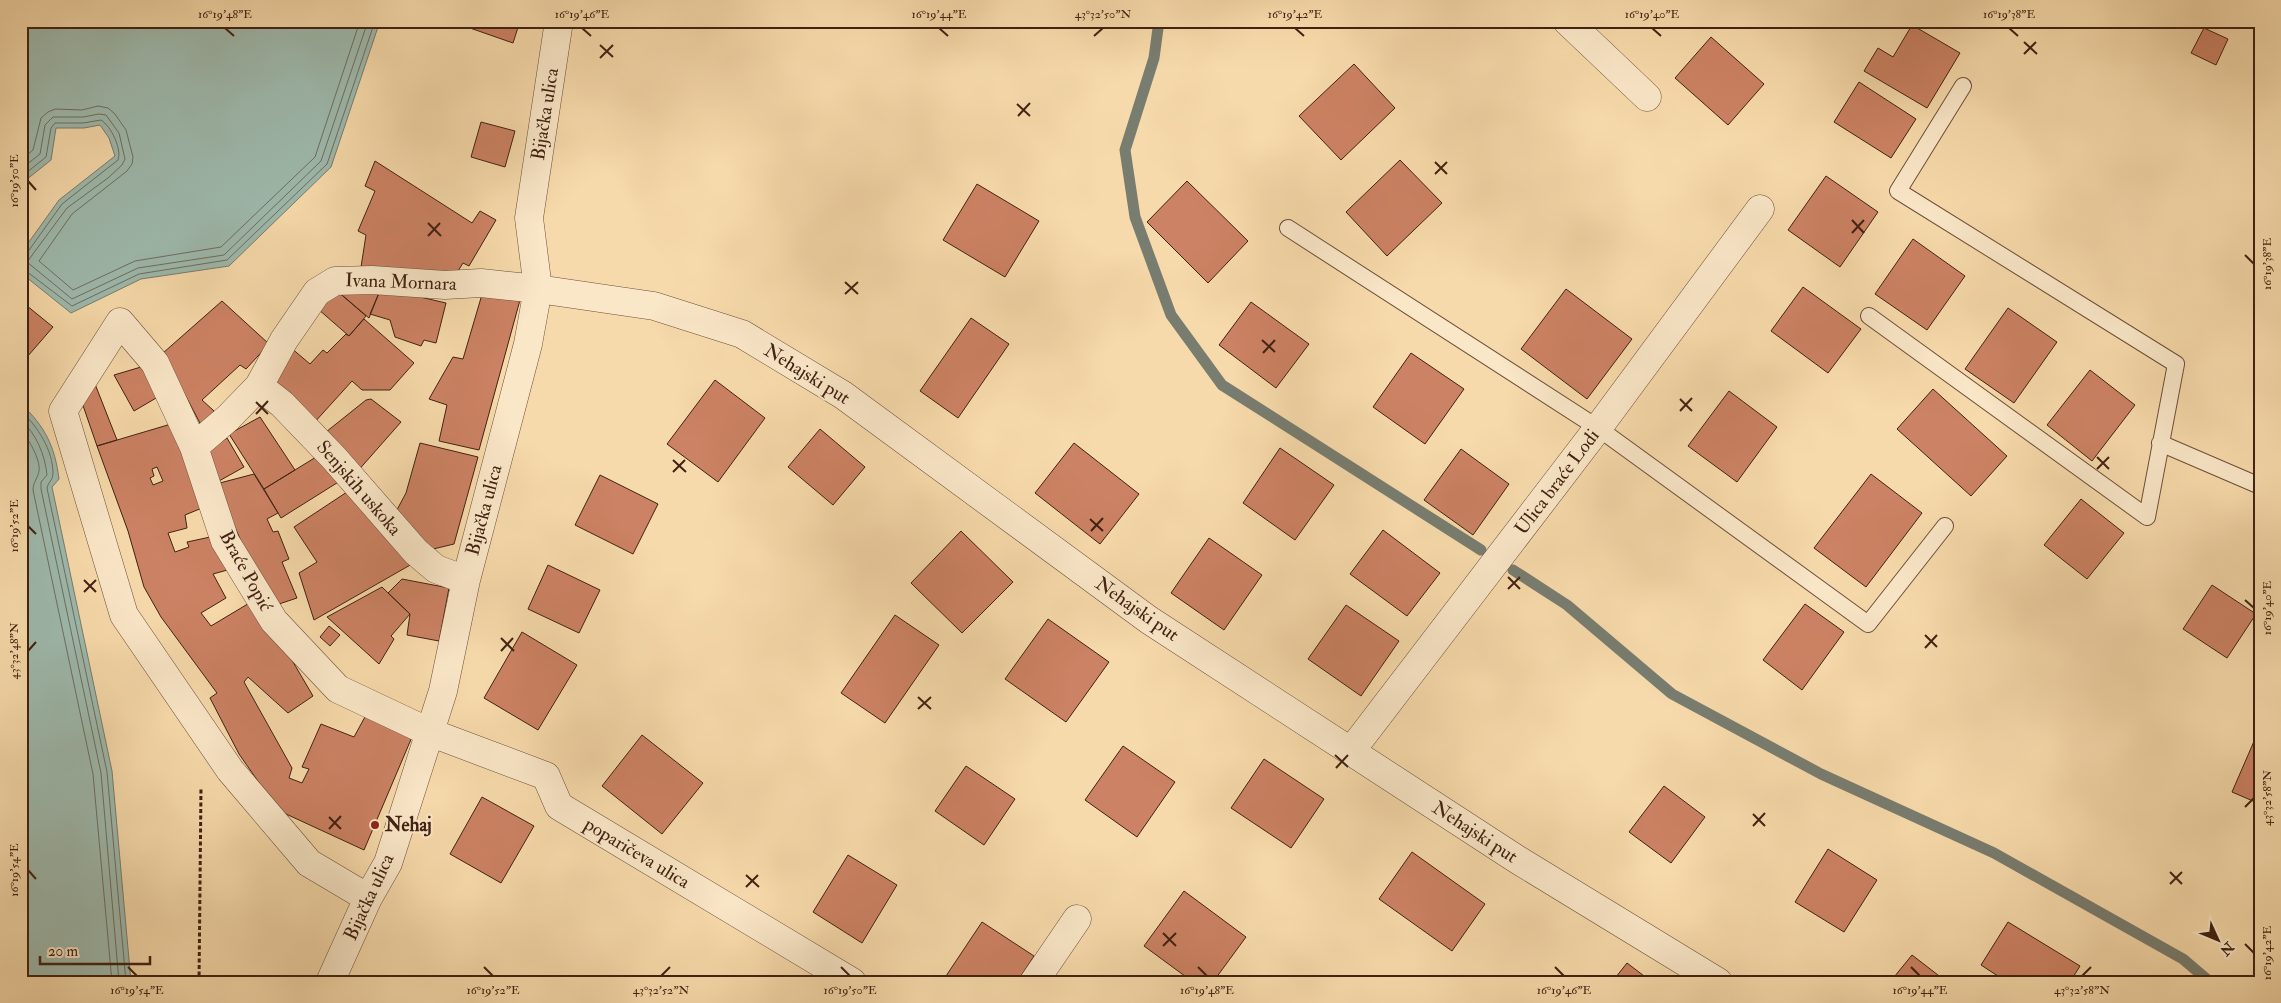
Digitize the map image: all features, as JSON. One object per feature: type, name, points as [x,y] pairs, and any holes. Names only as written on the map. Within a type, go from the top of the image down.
[{"type":"street","name":"Bijačka ulica","points":[[330,982],[368,898],[388,863],[443,691],[466,580],[528,344],[538,289],[529,218],[559,21]]},
{"type":"street","points":[[1567,21],[1647,97]]},
{"type":"street","name":"Ulica braće Lodi","points":[[1351,751],[1598,428],[1760,209]]},
{"type":"street","name":"Ivana Mornara","points":[[194,447],[228,418],[259,386],[284,340],[317,292],[335,280],[372,280],[445,286],[481,283],[538,289]]},
{"type":"street","name":"Nehajski put","points":[[538,289],[654,306],[742,334],[843,395],[1149,620],[1518,860],[1718,982]]},
{"type":"street","name":"Braće Popić","points":[[368,898],[309,863],[230,770],[124,615],[63,411],[120,322],[155,363],[194,447],[225,541],[274,620],[338,689],[429,732]]},
{"type":"street","name":"Senjskih uskoka","points":[[259,386],[282,404],[334,458],[416,552],[436,569],[466,580]]},
{"type":"street","name":"poparičeva ulica","points":[[429,732],[546,776],[559,806],[852,982]]},
{"type":"street","points":[[1034,982],[1077,919]]},
{"type":"lane","points":[[1869,316],[2147,518],[2176,364],[1898,191],[1963,86]]},
{"type":"lane","points":[[1288,228],[1598,428],[1868,624],[1945,526]]},
{"type":"lane","points":[[2160,444],[2260,486]]},
{"type":"path","points":[[199,982],[202,800],[200,781]]},
{"type":"water","points":[[21,21],[380,21],[331,167],[229,266],[141,279],[71,313],[21,273],[21,253],[59,200],[115,156],[109,138],[100,125],[84,128],[56,128],[51,160],[21,184]]},
{"type":"water","points":[[21,404],[43,429],[52,447],[57,467],[59,479],[52,487],[112,771],[131,982],[21,982]]},
{"type":"building","points":[[472,21],[520,21],[513,43],[470,28]]},
{"type":"building","points":[[1912,25],[1960,53],[1927,108],[1864,71],[1878,48],[1893,57]]},
{"type":"building","points":[[2204,28],[2228,39],[2216,65],[2191,53]]},
{"type":"building","points":[[1711,37],[1764,84],[1728,125],[1675,78]]},
{"type":"building","points":[[1354,64],[1395,108],[1341,160],[1299,116]]},
{"type":"building","points":[[1859,82],[1916,119],[1891,158],[1834,122]]},
{"type":"building","points":[[481,122],[515,131],[505,167],[471,157]]},
{"type":"building","points":[[1400,160],[1442,203],[1387,256],[1346,212]]},
{"type":"building","points":[[375,161],[472,223],[480,211],[496,220],[469,266],[463,263],[453,279],[361,267],[366,235],[358,231],[375,191],[365,186]]},
{"type":"building","points":[[1826,176],[1878,212],[1840,267],[1788,230]]},
{"type":"building","points":[[1187,181],[1248,241],[1208,283],[1147,222]]},
{"type":"building","points":[[977,184],[1039,221],[1005,277],[943,240]]},
{"type":"building","points":[[1913,239],[1965,276],[1927,330],[1875,294]]},
{"type":"building","points":[[1803,287],[1861,329],[1828,373],[1771,331]]},
{"type":"building","points":[[381,288],[446,303],[436,343],[424,340],[421,346],[395,337],[390,320],[370,314]]},
{"type":"building","points":[[381,288],[369,318],[336,290]]},
{"type":"building","points":[[1566,289],[1632,339],[1587,399],[1521,349]]},
{"type":"building","points":[[336,290],[366,316],[349,336],[318,309]]},
{"type":"building","points":[[483,291],[520,300],[479,450],[439,441],[447,405],[429,399],[453,357],[463,359]]},
{"type":"building","points":[[21,301],[53,327],[21,364]]},
{"type":"building","points":[[222,301],[269,344],[246,369],[240,365],[202,400],[214,411],[201,425],[163,353]]},
{"type":"building","points":[[1251,302],[1309,344],[1276,388],[1219,345]]},
{"type":"building","points":[[2008,308],[2057,342],[2014,403],[1965,369]]},
{"type":"building","points":[[971,318],[1009,344],[958,418],[920,391]]},
{"type":"building","points":[[364,319],[414,363],[390,390],[362,390],[352,381],[313,424],[270,384],[290,347],[310,364],[323,350],[327,353],[346,334],[349,336]]},
{"type":"building","points":[[1411,353],[1464,389],[1425,444],[1373,407]]},
{"type":"building","points":[[141,367],[163,394],[134,411],[114,375]]},
{"type":"building","points":[[2090,370],[2135,405],[2092,461],[2047,425]]},
{"type":"building","points":[[715,380],[765,418],[718,482],[667,444]]},
{"type":"building","points":[[95,384],[117,440],[97,446],[79,394]]},
{"type":"building","points":[[1933,389],[2007,456],[1971,496],[1897,429]]},
{"type":"building","points":[[1729,391],[1777,427],[1737,482],[1688,446]]},
{"type":"building","points":[[371,399],[401,422],[356,473],[321,436],[366,400]]},
{"type":"building","points":[[260,417],[295,470],[264,489],[229,434]]},
{"type":"building","points":[[171,424],[202,508],[185,515],[187,528],[168,533],[175,552],[189,547],[187,542],[215,536],[231,569],[213,574],[226,598],[201,613],[211,626],[256,599],[313,696],[288,713],[248,677],[244,682],[292,768],[289,778],[302,783],[309,769],[302,767],[321,724],[354,737],[366,715],[412,737],[364,850],[286,814],[269,797],[239,754],[210,698],[217,693],[161,617],[144,587],[128,531],[97,446]],"holes":[[[157,467],[163,481],[153,485],[150,478],[154,476],[152,469]]]},
{"type":"building","points":[[820,429],[865,467],[833,505],[788,467]]},
{"type":"building","points":[[227,438],[244,467],[219,481],[203,453]]},
{"type":"building","points":[[420,443],[478,457],[454,544],[425,551],[392,519],[406,493]]},
{"type":"building","points":[[1074,443],[1139,494],[1100,544],[1035,493]]},
{"type":"building","points":[[1280,448],[1334,485],[1295,540],[1243,503]]},
{"type":"building","points":[[1461,449],[1509,484],[1473,535],[1424,500]]},
{"type":"building","points":[[321,454],[340,481],[281,518],[264,489]]},
{"type":"building","points":[[254,474],[278,513],[267,519],[273,532],[278,531],[289,559],[282,562],[297,598],[270,607],[216,484]]},
{"type":"building","points":[[1871,474],[1922,513],[1866,587],[1814,548]]},
{"type":"building","points":[[600,475],[658,504],[633,554],[575,525]]},
{"type":"building","points":[[350,490],[412,564],[314,620],[299,573],[317,562],[294,527]]},
{"type":"building","points":[[2081,499],[2124,533],[2087,579],[2044,545]]},
{"type":"building","points":[[1383,530],[1440,573],[1407,616],[1350,574]]},
{"type":"building","points":[[961,531],[1013,582],[962,633],[911,583]]},
{"type":"building","points":[[1209,538],[1262,575],[1224,630],[1171,593]]},
{"type":"building","points":[[548,565],[600,590],[579,633],[528,609]]},
{"type":"building","points":[[402,579],[449,588],[439,641],[407,635],[410,614],[388,593]]},
{"type":"building","points":[[2212,585],[2256,614],[2227,658],[2183,629]]},
{"type":"building","points":[[382,587],[410,614],[391,636],[394,639],[379,664],[327,617]]},
{"type":"building","points":[[1805,604],[1844,632],[1802,690],[1763,660]]},
{"type":"building","points":[[1346,605],[1399,641],[1361,696],[1308,659]]},
{"type":"building","points":[[895,615],[939,645],[885,723],[841,693]]},
{"type":"building","points":[[1048,619],[1109,662],[1066,722],[1005,679]]},
{"type":"building","points":[[329,626],[340,635],[330,646],[320,637]]},
{"type":"building","points":[[522,632],[577,665],[538,730],[484,698]]},
{"type":"building","points":[[642,735],[703,783],[662,834],[602,786]]},
{"type":"building","points":[[2255,739],[2260,741],[2260,804],[2232,792]]},
{"type":"building","points":[[1123,746],[1175,782],[1137,837],[1085,800]]},
{"type":"building","points":[[1264,759],[1324,799],[1291,848],[1231,808]]},
{"type":"building","points":[[966,766],[1015,799],[984,845],[935,811]]},
{"type":"building","points":[[1664,786],[1705,817],[1671,863],[1629,832]]},
{"type":"building","points":[[482,797],[534,826],[501,883],[450,854]]},
{"type":"building","points":[[1828,849],[1877,880],[1844,932],[1795,902]]},
{"type":"building","points":[[1412,852],[1485,904],[1452,951],[1379,899]]},
{"type":"building","points":[[848,855],[897,885],[862,943],[813,912]]},
{"type":"building","points":[[1184,891],[1246,937],[1213,982],[1193,982],[1144,946]]},
{"type":"building","points":[[982,922],[1034,956],[1017,982],[942,982]]},
{"type":"building","points":[[2008,922],[2080,966],[2070,982],[2007,982],[1981,965]]},
{"type":"building","points":[[1912,955],[1947,982],[1890,982]]},
{"type":"building","points":[[1627,963],[1652,982],[1612,982]]},
{"type":"waterway","points":[[1159,21],[1154,58],[1125,150],[1135,217],[1171,315],[1222,385],[1481,550]]},
{"type":"waterway","points":[[1513,570],[1567,605],[1672,694],[1821,774],[1994,853],[2183,959],[2210,982]]},
{"type":"place","name":"Nehaj","points":[[375,825]]}]
